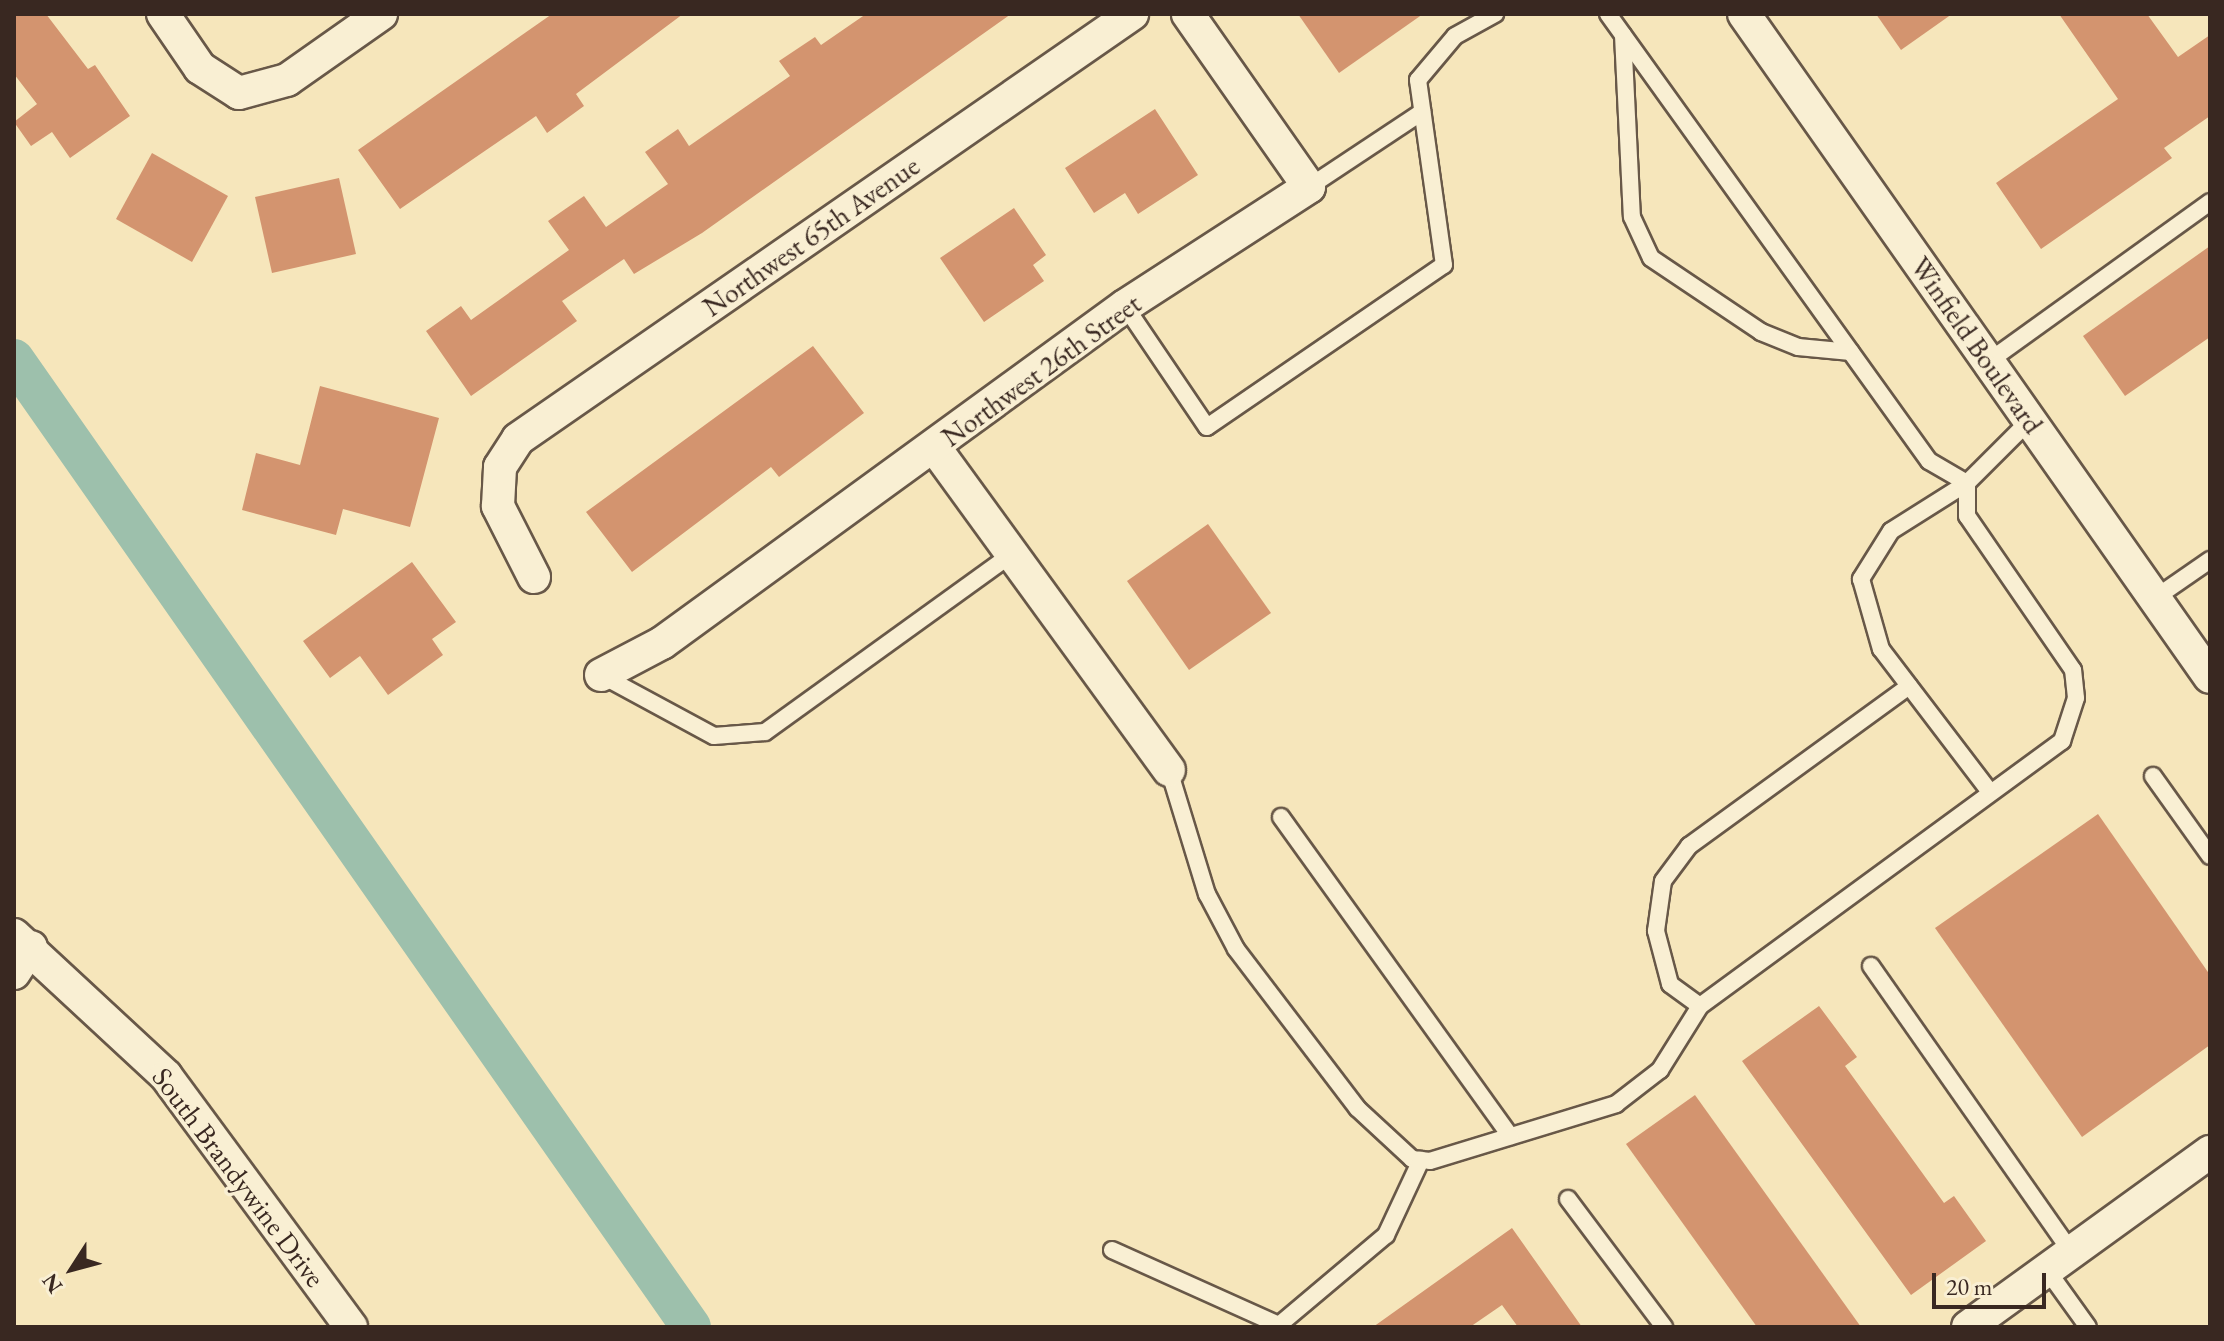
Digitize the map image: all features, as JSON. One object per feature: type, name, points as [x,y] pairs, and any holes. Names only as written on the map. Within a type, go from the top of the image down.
[{"type":"street","points":[[163,14],[200,68],[239,93],[287,80],[381,14]]},
{"type":"street","name":"Northwest 65th Avenue","points":[[534,577],[498,506],[500,467],[518,439],[1132,14]]},
{"type":"street","points":[[1188,14],[1309,187]]},
{"type":"street","name":"Winfield Boulevard","points":[[1744,14],[2210,677]]},
{"type":"street","name":"Northwest 26th Street","points":[[601,675],[662,643],[935,448],[1125,306],[1309,187]]},
{"type":"street","points":[[935,448],[1169,770]]},
{"type":"street","name":"South Brandywine Drive","points":[[20,952],[166,1076],[351,1327]]},
{"type":"street","points":[[1968,1327],[2210,1152]]},
{"type":"lane","points":[[1125,306],[1207,427],[1444,265],[1418,80],[1455,36],[1495,14]]},
{"type":"lane","points":[[1608,14],[1929,461],[1967,483]]},
{"type":"lane","points":[[1623,35],[1632,217],[1651,258],[1761,332],[1798,347],[1851,352]]},
{"type":"lane","points":[[1309,187],[1422,112]]},
{"type":"lane","points":[[1989,361],[2210,202]]},
{"type":"lane","points":[[1990,792],[1881,649],[1861,579],[1891,531],[1967,483],[2030,420]]},
{"type":"lane","points":[[1112,1250],[1279,1325],[1386,1235],[1421,1160],[1510,1136],[1640,1090],[1700,1006],[2062,741],[2076,698],[2073,670],[1967,516],[1967,483]]},
{"type":"lane","points":[[601,675],[714,736],[765,732],[1012,554]]},
{"type":"lane","points":[[2155,598],[2210,560]]},
{"type":"lane","points":[[1700,1006],[1670,984],[1656,931],[1663,881],[1689,846],[1909,686]]},
{"type":"lane","points":[[1169,770],[1207,894],[1236,949],[1357,1108],[1421,1160]]},
{"type":"lane","points":[[2153,776],[2210,856]]},
{"type":"lane","points":[[1281,817],[1510,1136]]},
{"type":"lane","points":[[1871,966],[2060,1262],[2088,1327]]},
{"type":"lane","points":[[1568,1199],[1664,1327]]},
{"type":"building","points":[[14,14],[46,14],[88,69],[95,65],[130,116],[70,158],[52,132],[31,146],[14,122],[37,104],[14,74]]},
{"type":"building","points":[[552,14],[683,14],[576,94],[584,106],[547,133],[536,116],[400,209],[358,150]]},
{"type":"building","points":[[866,14],[1011,14],[702,233],[634,274],[624,259],[562,301],[577,321],[471,396],[426,331],[461,306],[471,320],[569,250],[548,221],[584,196],[606,227],[668,184],[645,152],[678,129],[689,146],[790,76],[779,61],[815,37],[821,45]]},
{"type":"building","points":[[1298,14],[1423,14],[1339,73]]},
{"type":"building","points":[[1876,14],[1952,14],[1901,50]]},
{"type":"building","points":[[2059,14],[2147,14],[2178,57],[2210,35],[2210,116],[2164,148],[2172,158],[2041,249],[1996,183],[2118,99]]},
{"type":"building","points":[[1155,109],[1198,175],[1138,214],[1125,193],[1094,213],[1065,168]]},
{"type":"building","points":[[152,153],[228,196],[192,262],[116,219]]},
{"type":"building","points":[[339,178],[356,254],[272,273],[255,197]]},
{"type":"building","points":[[1014,208],[1046,255],[1033,265],[1044,281],[984,322],[940,258]]},
{"type":"building","points":[[2210,246],[2210,337],[2125,396],[2083,336]]},
{"type":"building","points":[[813,346],[864,413],[779,477],[771,467],[632,572],[586,512]]},
{"type":"building","points":[[320,386],[439,418],[410,527],[343,509],[336,535],[242,510],[256,453],[300,465]]},
{"type":"building","points":[[1208,524],[1271,613],[1189,670],[1127,581]]},
{"type":"building","points":[[412,562],[456,622],[432,639],[443,655],[388,695],[360,656],[330,678],[303,641]]},
{"type":"building","points":[[2098,814],[2210,975],[2210,1045],[2082,1137],[1935,928]]},
{"type":"building","points":[[1819,1006],[1857,1057],[1845,1066],[1944,1203],[1954,1196],[1986,1241],[1911,1295],[1742,1061]]},
{"type":"building","points":[[1695,1095],[1861,1327],[1757,1327],[1626,1144]]},
{"type":"building","points":[[1512,1228],[1582,1327],[1518,1327],[1502,1305],[1470,1327],[1373,1327]]},
{"type":"waterway","points":[[14,359],[691,1327]]}]
